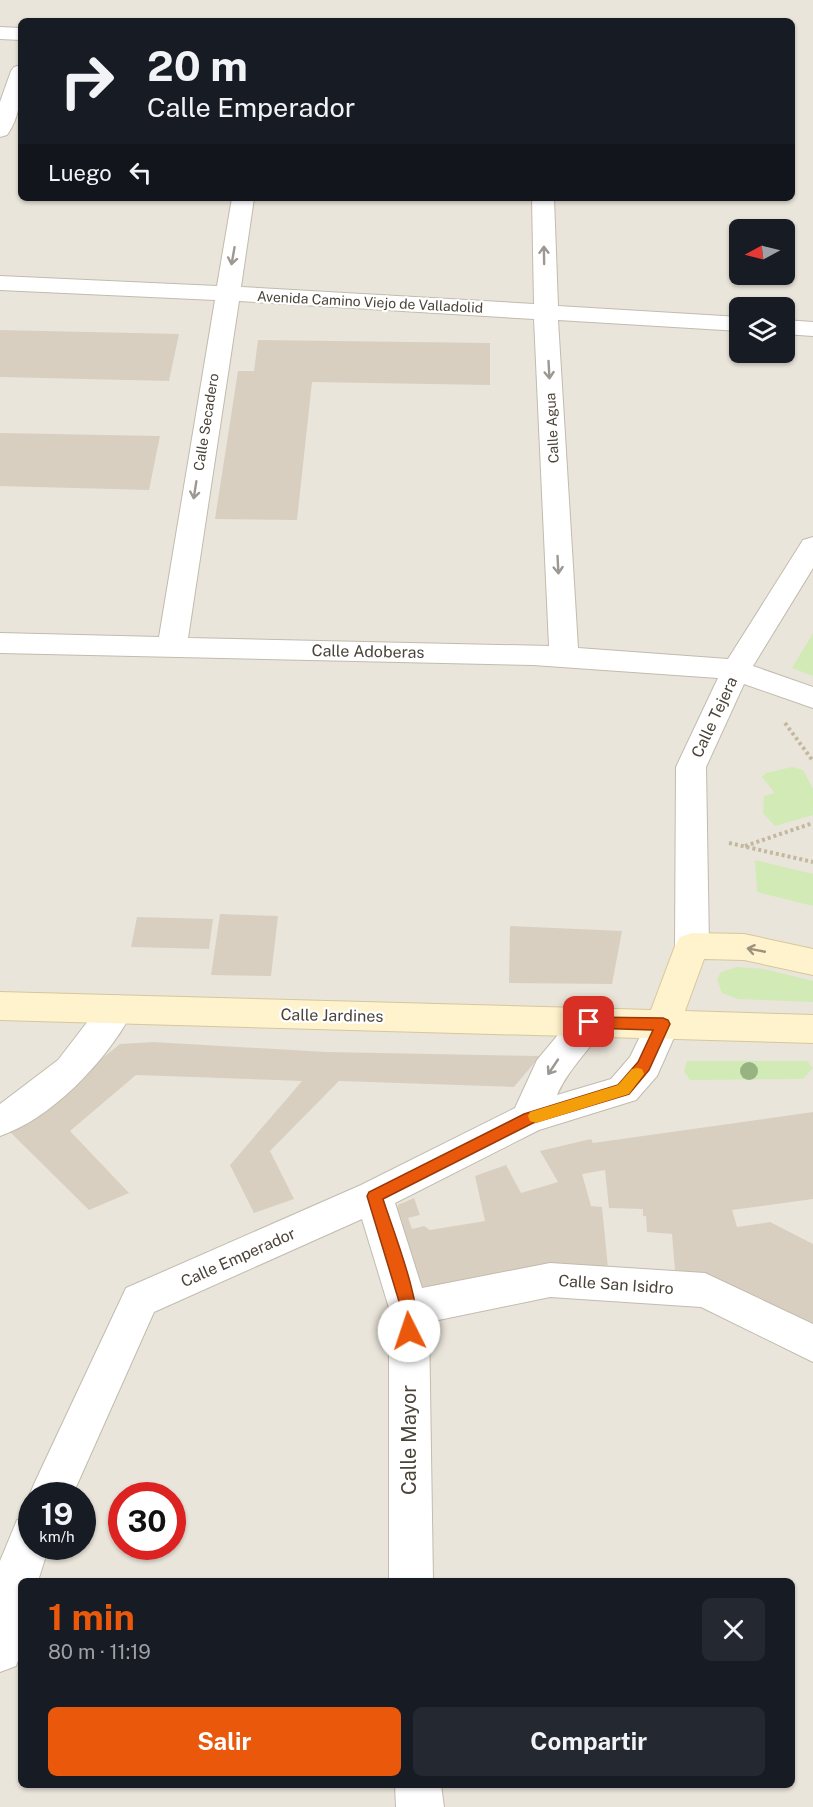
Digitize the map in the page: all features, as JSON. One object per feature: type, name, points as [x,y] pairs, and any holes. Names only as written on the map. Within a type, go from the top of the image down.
[{"type":"main road","points":[[663,1024],[692,946],[744,947],[813,962]]},
{"type":"main road","name":"Calle Jardines","points":[[0,1006],[813,1029]]},
{"type":"street","points":[[0,33],[18,34]]},
{"type":"street","points":[[0,131],[18,80]]},
{"type":"street","name":"Calle Secadero","points":[[172,646],[242,201]]},
{"type":"street","name":"Calle Agua","points":[[543,201],[546,312],[562,639],[565,657]]},
{"type":"street","name":"Avenida Camino Viejo de Valladolid","points":[[0,283],[729,323]]},
{"type":"street","points":[[795,328],[813,329]]},
{"type":"street","name":"Calle Tejera","points":[[692,946],[691,767],[736,670],[813,546]]},
{"type":"street","name":"Calle Adoberas","points":[[0,643],[565,657],[736,670],[813,698]]},
{"type":"street","points":[[0,1121],[8,1118],[71,1070],[117,1009]]},
{"type":"street","points":[[529,1118],[550,1070],[589,1022]]},
{"type":"street","name":"Calle Emperador","points":[[56,1482],[140,1300],[374,1196],[529,1118],[623,1090],[644,1066],[663,1024]]},
{"type":"street","name":"Calle Mayor","points":[[374,1196],[409,1308],[411,1578]]},
{"type":"street","name":"Calle San Isidro","points":[[409,1308],[550,1280],[705,1290],[813,1344]]},
{"type":"street","points":[[0,1650],[22,1560]]},
{"type":"street","points":[[418,1788],[420,1807]]},
{"type":"path","points":[[744,846],[813,823]]},
{"type":"path","points":[[691,834],[813,862]]},
{"type":"shaded area","points":[[0,0],[813,0],[813,1807],[0,1807]]},
{"type":"green space","points":[[813,633],[813,676],[792,668]]},
{"type":"green space","points":[[792,767],[803,770],[813,789],[813,815],[775,826],[763,813],[764,796],[775,793],[762,777],[766,773]]},
{"type":"green space","points":[[755,860],[813,874],[813,906],[757,892]]},
{"type":"green space","points":[[737,967],[764,969],[813,981],[813,1002],[738,999],[722,993],[717,979],[721,972]]},
{"type":"green space","points":[[687,1061],[807,1061],[813,1068],[803,1079],[690,1080],[684,1071]]},
{"type":"building","points":[[0,330],[179,334],[169,381],[0,377]]},
{"type":"building","points":[[258,340],[490,343],[490,385],[312,382],[297,520],[215,519],[238,371],[254,371]]},
{"type":"building","points":[[0,433],[160,436],[149,490],[0,486]]},
{"type":"building","points":[[220,914],[278,916],[271,976],[211,975]]},
{"type":"building","points":[[137,917],[213,919],[209,949],[131,947]]},
{"type":"building","points":[[510,926],[622,931],[612,984],[509,983]]},
{"type":"building","points":[[153,1042],[326,1052],[540,1056],[514,1087],[339,1081],[270,1151],[294,1199],[254,1213],[230,1165],[302,1081],[136,1075],[70,1131],[129,1193],[89,1210],[10,1132],[120,1044]]},
{"type":"building","points":[[813,1112],[813,1199],[732,1210],[737,1227],[770,1222],[813,1244],[813,1330],[716,1279],[675,1270],[672,1234],[647,1232],[643,1209],[609,1208],[605,1170],[582,1174],[591,1206],[602,1207],[608,1268],[420,1291],[397,1209],[398,1205],[414,1198],[420,1215],[408,1218],[412,1229],[424,1226],[430,1230],[485,1221],[475,1176],[506,1165],[521,1193],[558,1182],[540,1151],[591,1139],[593,1143]]},
{"type":"slow traffic","points":[[536,1116],[623,1090],[637,1074]]},
{"type":"route","points":[[409,1331],[409,1308],[374,1196],[529,1118],[623,1090],[644,1066],[663,1024],[589,1022]]}]
